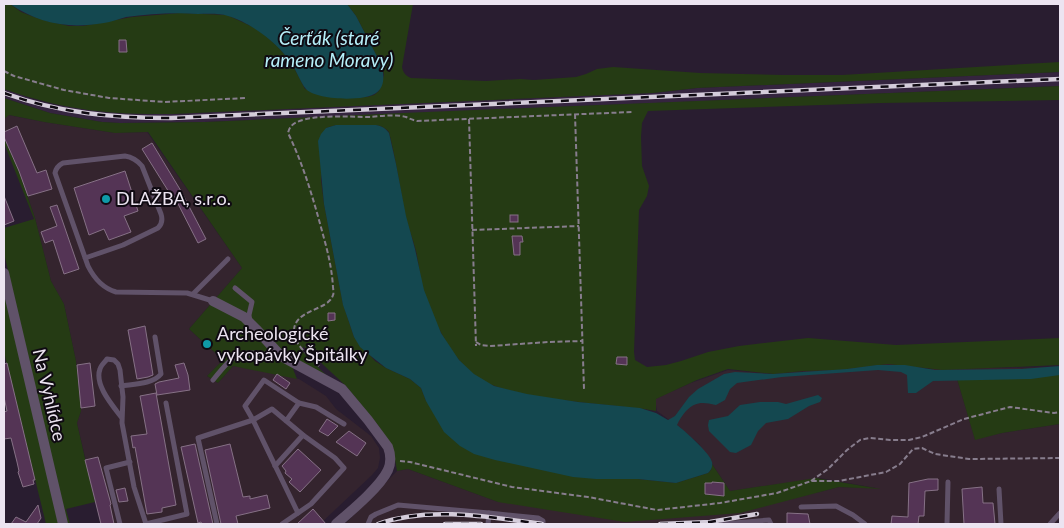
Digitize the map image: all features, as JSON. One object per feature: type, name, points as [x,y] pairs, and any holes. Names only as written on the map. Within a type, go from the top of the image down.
[{"type":"street","name":"Na Vyhlídce","points":[[4,273],[63,524]]},
{"type":"street","points":[[213,301],[244,317],[282,356],[342,389],[386,443],[391,460],[387,472],[378,484],[336,524]]},
{"type":"lane","points":[[85,258],[123,244],[158,228],[162,224],[161,214],[142,166],[137,160],[129,156],[63,163],[57,167],[55,173],[85,258],[88,266],[96,280],[107,289],[116,292],[175,292],[193,294],[213,301]]},
{"type":"lane","points":[[193,294],[228,258]]},
{"type":"lane","points":[[235,288],[252,302],[250,322]]},
{"type":"lane","points":[[121,386],[150,381],[161,374],[155,337]]},
{"type":"lane","points":[[213,380],[232,357],[238,354],[250,352],[282,356]]},
{"type":"lane","points":[[122,418],[105,395],[100,382],[100,370],[107,359],[114,360],[118,364],[123,397],[122,423],[134,487],[146,524],[187,514],[166,403]]},
{"type":"lane","points":[[298,512],[245,406],[264,380],[299,403],[316,407],[344,424]]},
{"type":"lane","points":[[286,420],[299,403]]},
{"type":"lane","points":[[217,524],[198,438],[253,420],[272,410],[335,458],[344,468],[311,504],[282,524]]},
{"type":"lane","points":[[275,466],[303,435]]},
{"type":"lane","points":[[120,524],[106,468],[130,462]]},
{"type":"lane","points":[[947,524],[948,482]]},
{"type":"lane","points":[[999,489],[1001,524]]},
{"type":"lane","points":[[368,524],[371,517],[398,505],[538,518],[543,521],[543,524]]},
{"type":"lane","points":[[801,506],[836,506],[865,524]]},
{"type":"lane","points":[[488,524],[489,513]]},
{"type":"lane","points":[[1050,524],[1060,513]]},
{"type":"lane","points":[[722,524],[769,520],[772,524]]},
{"type":"path","points":[[4,71],[14,76],[64,90],[109,98],[165,102],[245,98]]},
{"type":"path","points":[[323,369],[298,343],[294,331],[299,320],[309,312],[328,302],[334,294],[330,260],[312,195],[297,151],[288,133],[293,124],[317,117],[389,116],[405,117],[417,121],[632,112]]},
{"type":"path","points":[[575,114],[584,389]]},
{"type":"path","points":[[469,119],[476,346]]},
{"type":"path","points":[[472,230],[579,226]]},
{"type":"path","points":[[476,342],[481,345],[490,346],[582,341]]},
{"type":"path","points":[[391,460],[410,462],[512,488],[588,497],[657,510],[720,503],[777,493],[811,481],[828,469],[860,440],[870,438],[909,440],[922,437],[964,420],[1010,407],[1054,413],[1060,412]]},
{"type":"path","points":[[811,481],[839,481],[886,472],[900,464],[913,449],[922,448],[935,454],[969,459],[1060,458]]},
{"type":"shaded area","points":[[4,4],[10,4],[21,12],[34,17],[69,26],[83,26],[132,17],[180,13],[227,15],[259,30],[277,46],[291,62],[305,89],[340,98],[374,95],[379,91],[384,75],[382,66],[356,16],[347,4],[413,4],[402,67],[405,74],[411,78],[486,81],[534,80],[576,77],[597,69],[613,67],[700,73],[842,75],[1060,62],[1060,72],[697,88],[653,93],[173,114],[107,112],[46,102],[4,89]]},
{"type":"shaded area","points":[[1060,72],[1060,86],[205,122],[102,122],[50,113],[4,98],[4,89],[56,105],[173,114],[653,93],[697,88]]},
{"type":"shaded area","points":[[1060,86],[1060,100],[882,103],[648,111],[642,123],[641,137],[642,166],[649,186],[647,196],[639,210],[634,352],[635,360],[647,367],[666,365],[708,352],[739,346],[808,338],[896,345],[1060,338],[1060,365],[943,370],[888,364],[839,370],[774,374],[728,369],[697,380],[656,399],[656,411],[536,396],[508,390],[482,380],[470,371],[459,360],[442,334],[424,292],[416,251],[405,214],[389,132],[383,127],[376,125],[336,125],[326,128],[321,180],[324,204],[343,304],[354,337],[375,361],[410,379],[421,388],[426,401],[638,479],[676,483],[708,473],[711,470],[712,464],[730,491],[816,478],[881,489],[839,487],[740,513],[625,522],[498,502],[408,469],[397,471],[393,448],[378,425],[346,386],[303,346],[303,352],[332,381],[288,356],[297,379],[233,366],[218,383],[207,376],[223,360],[189,329],[242,268],[148,132],[115,133],[9,115],[4,119],[4,98],[50,113],[102,122],[120,123],[205,122]]},
{"type":"shaded area","points":[[8,115],[115,133],[147,132],[242,268],[189,329],[223,360],[207,376],[218,383],[233,366],[299,379],[326,396],[336,409],[371,436],[379,448],[378,468],[320,524],[101,524],[77,423],[81,411],[76,361],[64,304],[51,281],[35,218],[17,166],[4,137],[4,119]]},
{"type":"shaded area","points":[[4,138],[19,172],[35,218],[51,281],[64,304],[76,361],[81,411],[77,423],[95,502],[66,509],[70,524],[67,524],[4,253],[4,228],[34,219],[4,143]]},
{"type":"shaded area","points":[[4,286],[62,524],[46,524],[4,352]]},
{"type":"shaded area","points":[[886,364],[924,369],[1060,367],[1020,369],[957,379],[975,439],[1060,424],[1060,519],[1055,524],[345,524],[397,471],[408,469],[498,502],[816,493],[839,487],[876,488],[820,478],[730,491],[699,444],[657,411],[655,399],[691,383],[728,370],[771,374]]},
{"type":"shaded area","points":[[1060,368],[1060,424],[1002,433],[975,440],[957,379],[1020,369]]},
{"type":"water","name":"Čerťák (staré rameno Moravy)","points":[[10,4],[347,4],[356,16],[382,66],[383,81],[379,91],[361,98],[340,99],[311,93],[306,89],[286,56],[272,41],[245,23],[224,15],[162,14],[126,17],[107,23],[91,25],[66,25],[32,16]]},
{"type":"water","points":[[336,125],[376,125],[389,133],[424,290],[441,333],[459,360],[474,374],[494,386],[527,394],[578,402],[640,408],[656,413],[668,420],[675,416],[689,397],[698,389],[724,374],[735,372],[773,374],[877,365],[905,365],[935,370],[1021,369],[1060,366],[1060,375],[1031,379],[933,381],[916,393],[908,393],[907,375],[901,372],[878,370],[782,377],[737,383],[730,389],[725,400],[716,405],[696,404],[686,411],[680,420],[677,425],[702,448],[710,458],[712,465],[708,473],[676,483],[638,479],[573,477],[474,454],[460,446],[444,432],[426,401],[421,388],[410,379],[386,368],[360,347],[354,337],[343,305],[324,204],[318,141],[326,128]]},
{"type":"water","points":[[818,395],[822,398],[820,402],[809,406],[788,419],[766,423],[758,431],[751,445],[736,453],[730,452],[709,431],[709,420],[728,416],[740,405],[760,402],[786,404]]},
{"type":"building","points":[[119,40],[126,40],[127,52],[119,52]]},
{"type":"building","points":[[17,126],[37,173],[46,170],[52,189],[28,196],[4,137],[4,132]]},
{"type":"building","points":[[152,143],[181,191],[206,239],[198,243],[174,196],[172,197],[142,149]]},
{"type":"building","name":"DLAŽBA, s.r.o.","points":[[125,171],[138,211],[124,216],[131,232],[109,240],[104,229],[89,235],[74,188]]},
{"type":"building","points":[[4,196],[14,221],[4,225]]},
{"type":"building","points":[[57,205],[79,269],[64,274],[53,240],[45,243],[41,232],[57,226],[50,207]]},
{"type":"building","points":[[510,215],[518,215],[518,222],[510,222]]},
{"type":"building","points":[[512,236],[522,236],[523,242],[520,242],[520,255],[514,255]]},
{"type":"building","points":[[328,313],[335,313],[335,320],[328,321]]},
{"type":"building","points":[[145,326],[153,375],[137,379],[128,330]]},
{"type":"building","points":[[617,357],[627,357],[627,365],[616,364]]},
{"type":"building","points":[[7,363],[35,480],[33,480],[34,484],[23,487],[11,438],[4,439],[4,412],[7,411],[4,397],[4,364]]},
{"type":"building","points":[[90,363],[95,406],[81,408],[77,365]]},
{"type":"building","points":[[184,363],[190,390],[157,395],[155,384],[179,378],[175,365]]},
{"type":"building","points":[[277,374],[290,383],[286,389],[273,380]]},
{"type":"building","points":[[156,393],[176,505],[162,508],[162,512],[147,514],[135,447],[133,448],[131,436],[147,434],[140,396]]},
{"type":"building","points":[[327,419],[338,426],[328,436],[319,431]]},
{"type":"building","points":[[349,431],[366,443],[357,456],[336,442]]},
{"type":"building","points":[[195,444],[213,524],[198,523],[181,447]]},
{"type":"building","points":[[230,444],[243,497],[250,496],[250,499],[267,495],[270,508],[236,516],[238,524],[221,524],[205,450]]},
{"type":"building","points":[[298,449],[321,470],[300,492],[289,482],[292,479],[285,473],[286,471],[282,466]]},
{"type":"building","points":[[98,457],[111,504],[114,524],[101,524],[85,460]]},
{"type":"building","points":[[938,479],[938,490],[925,491],[924,516],[919,516],[918,524],[891,524],[892,516],[908,517],[909,483]]},
{"type":"building","points":[[705,483],[724,483],[724,496],[705,494]]},
{"type":"building","points":[[982,487],[983,503],[993,503],[995,524],[964,524],[962,489]]},
{"type":"building","points":[[125,488],[128,501],[119,502],[116,490]]},
{"type":"building","points":[[38,505],[41,518],[37,524],[11,524],[16,517],[26,522]]},
{"type":"building","points":[[313,509],[326,524],[297,524]]},
{"type":"building","points":[[787,513],[808,514],[810,524],[787,524]]},
{"type":"railway","points":[[4,93],[65,110],[128,117],[171,118],[1060,79]]},
{"type":"railway","points":[[378,524],[417,515],[438,514],[480,516],[542,524]]},
{"type":"railway","points":[[660,524],[710,522],[757,514]]},
{"type":"railway","points":[[445,524],[481,524]]},
{"type":"place","name":"DLAŽBA, s.r.o.","points":[[106,199]]},
{"type":"place","name":"Archeologické vykopávky Špitálky","points":[[207,344]]}]
